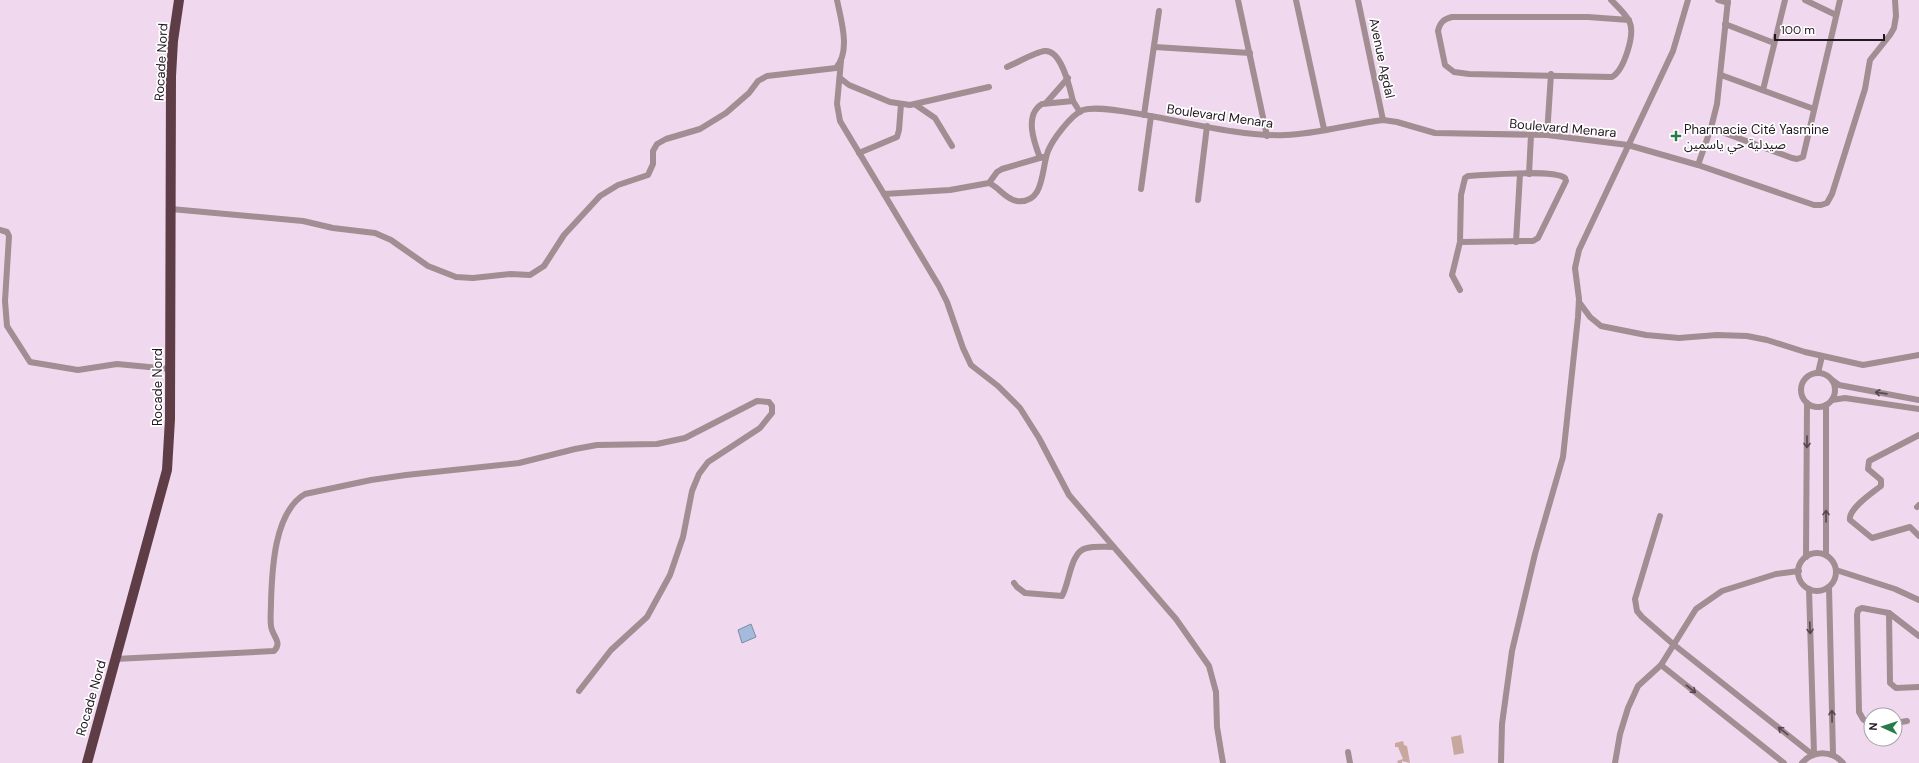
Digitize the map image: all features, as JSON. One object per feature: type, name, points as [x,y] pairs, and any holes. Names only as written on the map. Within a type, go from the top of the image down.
[{"type":"highway","name":"Rocade Nord","points":[[87,763],[167,470],[170,439],[171,76],[173,41],[178,0]]},
{"type":"street","points":[[837,0],[844,51],[837,93],[837,112],[840,121],[939,286],[947,302],[963,348],[971,365],[998,386],[1020,408],[1040,438],[1068,495],[1176,619],[1208,666],[1216,692],[1217,727],[1223,763]]},
{"type":"street","points":[[1238,0],[1267,136]]},
{"type":"street","points":[[1296,0],[1324,129]]},
{"type":"street","name":"Avenue Agdal","points":[[1358,0],[1383,120]]},
{"type":"street","points":[[1611,0],[1629,20],[1631,33],[1628,49],[1620,69],[1615,75],[1607,78],[1550,74],[1454,72],[1445,65],[1440,43],[1439,26],[1445,19],[1458,17],[1588,17],[1629,20]]},
{"type":"street","points":[[1501,763],[1504,708],[1512,651],[1535,554],[1563,457],[1579,302],[1575,268],[1579,250],[1673,51],[1688,0]]},
{"type":"street","points":[[1698,165],[1712,128],[1721,75],[1728,2],[1718,0]]},
{"type":"street","points":[[1763,90],[1785,0]]},
{"type":"street","points":[[1805,0],[1836,15]]},
{"type":"street","points":[[1712,128],[1792,158],[1797,159],[1803,157],[1840,0]]},
{"type":"street","name":"Boulevard Menara","points":[[1080,112],[1102,109],[1267,136],[1286,135],[1383,120],[1397,122],[1442,134],[1531,134],[1628,145],[1698,165],[1814,205],[1821,205],[1827,204],[1865,89],[1870,60],[1894,28],[1896,16],[1895,0]]},
{"type":"street","points":[[1144,115],[1155,47],[1159,10]]},
{"type":"street","points":[[1725,24],[1774,43]]},
{"type":"street","points":[[1155,47],[1250,53]]},
{"type":"street","points":[[989,183],[1009,198],[1016,201],[1030,200],[1038,189],[1046,156],[1060,132],[1080,112],[1073,100],[1068,78],[1058,59],[1048,51],[1044,51],[1007,67]]},
{"type":"street","points":[[171,209],[303,221],[333,228],[375,233],[391,240],[428,266],[456,277],[473,278],[510,274],[530,274],[544,266],[564,235],[600,196],[618,185],[648,175],[653,164],[654,149],[659,142],[700,129],[726,113],[750,93],[763,78],[836,68],[842,61]]},
{"type":"street","points":[[1547,135],[1550,74]]},
{"type":"street","points":[[1721,75],[1814,109]]},
{"type":"street","points":[[840,78],[849,85],[866,92],[901,104],[916,105],[988,87]]},
{"type":"street","points":[[1046,103],[1068,78]]},
{"type":"street","points":[[1040,158],[1032,136],[1033,120],[1038,106],[1046,103],[1073,100]]},
{"type":"street","points":[[859,153],[897,136],[899,130],[901,104]]},
{"type":"street","points":[[916,105],[935,118],[952,146]]},
{"type":"street","points":[[1141,189],[1151,116]]},
{"type":"street","points":[[1198,200],[1207,126]]},
{"type":"street","points":[[1529,174],[1531,134]]},
{"type":"street","points":[[884,194],[950,190],[989,183],[997,172],[1002,169],[1046,156]]},
{"type":"street","points":[[1516,242],[1520,174]]},
{"type":"street","points":[[1460,242],[1531,242],[1538,238],[1566,181],[1566,178],[1560,175],[1529,174],[1468,176],[1465,178],[1461,196],[1460,242],[1452,275],[1460,290]]},
{"type":"street","points":[[0,230],[7,232],[10,236],[5,301],[7,326],[30,362],[78,370],[117,364],[170,370]]},
{"type":"street","points":[[1579,302],[1596,323],[1612,329],[1667,337],[1717,335],[1747,336],[1767,340],[1822,356],[1863,365],[1919,355]]},
{"type":"street","points":[[1818,373],[1822,356]]},
{"type":"street","points":[[1806,557],[1807,403],[1801,392],[1802,384],[1807,378],[1818,373],[1826,375],[1839,385],[1919,400]]},
{"type":"street","points":[[1832,380],[1834,392],[1832,400]]},
{"type":"street","points":[[1807,403],[1818,407],[1826,405],[1832,400],[1845,398],[1919,409]]},
{"type":"street","points":[[115,659],[274,651],[278,646],[278,641],[271,626],[271,595],[277,541],[287,514],[298,498],[305,494],[371,480],[519,463],[597,445],[672,442],[692,435],[757,401],[769,402],[772,406],[772,414],[760,428],[708,462],[699,474],[692,491],[683,537],[670,576],[647,617],[611,650],[579,691]]},
{"type":"street","points":[[1826,405],[1826,555]]},
{"type":"street","points":[[1919,435],[1869,461],[1868,468],[1881,480],[1881,485],[1852,510],[1849,517],[1850,520],[1872,538],[1910,527],[1919,536]]},
{"type":"street","points":[[1660,516],[1635,603],[1639,614],[1673,644],[1814,755]]},
{"type":"street","points":[[1014,583],[1025,592],[1062,596],[1077,553],[1088,547],[1112,547]]},
{"type":"street","points":[[1829,587],[1817,590],[1809,589],[1803,583],[1799,571],[1801,563],[1806,557],[1818,553],[1826,555],[1833,562],[1836,570],[1834,580],[1829,587],[1833,755]]},
{"type":"street","points":[[1836,570],[1895,589],[1919,600]]},
{"type":"street","points":[[1615,763],[1620,734],[1638,686],[1660,664],[1696,609],[1722,591],[1776,574],[1799,571]]},
{"type":"street","points":[[1809,589],[1814,755]]},
{"type":"street","points":[[1863,719],[1859,712],[1858,610],[1862,608],[1889,613],[1919,636]]},
{"type":"street","points":[[1889,613],[1890,683],[1896,688],[1919,687]]},
{"type":"street","points":[[1660,664],[1784,763]]},
{"type":"street","points":[[1903,722],[1907,721]]},
{"type":"street","points":[[1348,752],[1350,763]]},
{"type":"street","points":[[1802,763],[1814,755],[1823,753],[1833,755],[1843,763]]},
{"type":"shaded area","points":[[1461,735],[1464,753],[1454,755],[1451,737]]},
{"type":"shaded area","points":[[1403,741],[1404,745],[1407,746],[1410,763],[1402,761],[1402,763],[1398,763],[1397,761],[1403,759],[1398,747],[1395,747],[1395,743]]},
{"type":"water","points":[[751,624],[756,637],[742,643],[738,630]]},
{"type":"place","name":"Pharmacie Cité Yasmine صيدلية حي ياسمين","points":[[1676,136]]}]
